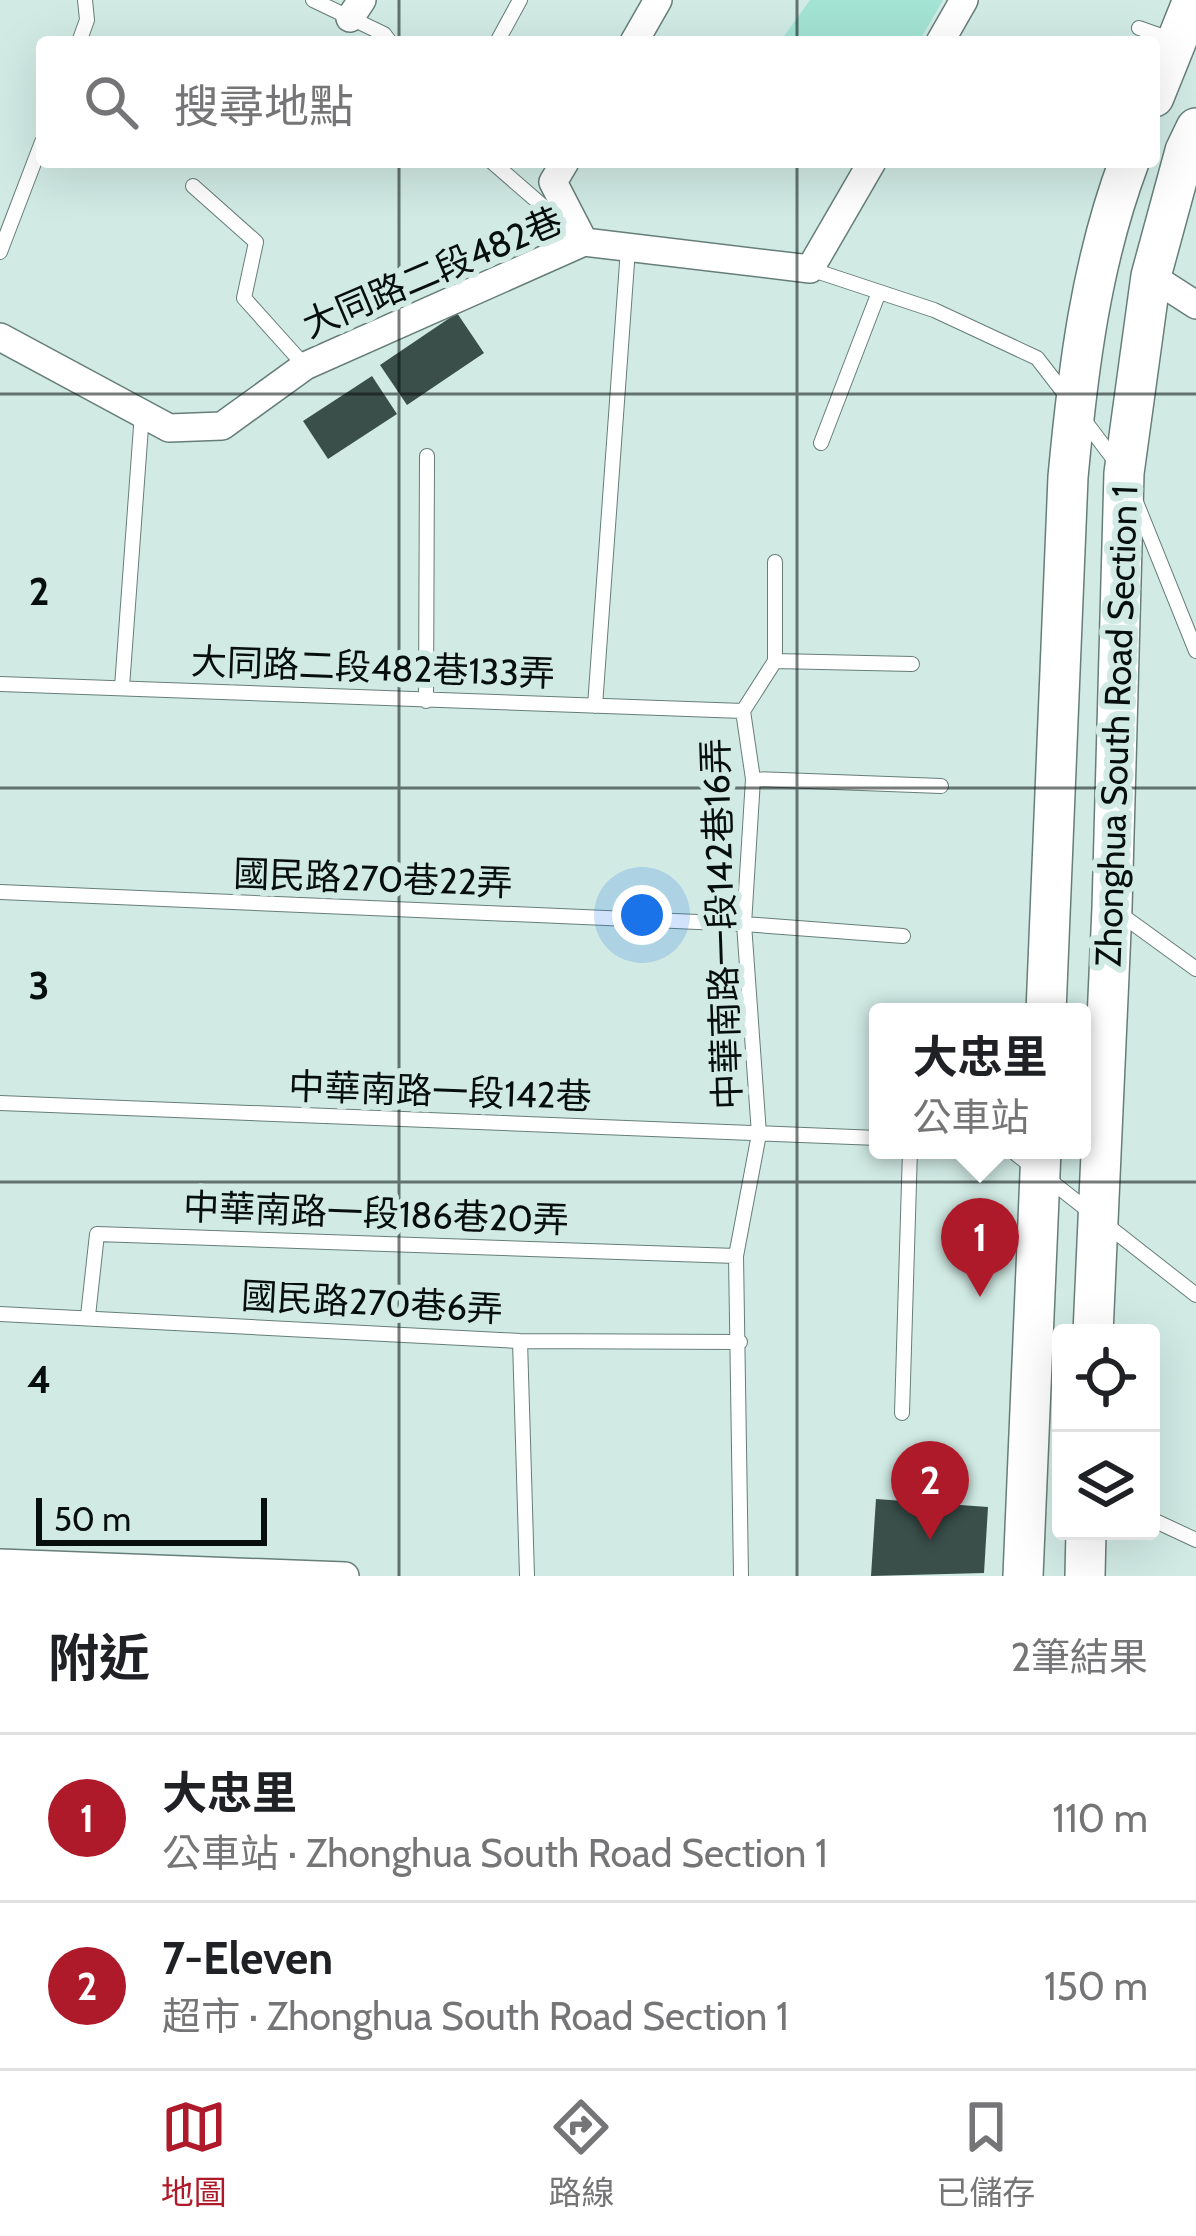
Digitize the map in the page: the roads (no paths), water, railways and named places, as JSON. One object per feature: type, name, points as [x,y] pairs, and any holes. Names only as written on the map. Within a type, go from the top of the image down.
[{"type":"street","points":[[637,36],[658,0]]},
{"type":"street","points":[[943,36],[964,0]]},
{"type":"street","points":[[1160,82],[1193,0]]},
{"type":"street","name":"Zhonghua South Road Section 1","points":[[1093,1324],[1112,908],[1124,472],[1151,276],[1192,146]]},
{"type":"street","points":[[561,168],[553,182],[584,242]]},
{"type":"street","points":[[810,269],[869,168]]},
{"type":"street","name":"Zhonghua South Road Section 1","points":[[1046,1003],[1074,406],[1095,274],[1127,168]]},
{"type":"street","name":"大同路二段482巷","points":[[0,337],[169,428],[222,425],[305,366],[584,242],[810,269]]},
{"type":"street","points":[[1151,276],[1196,305]]},
{"type":"street","points":[[1023,1576],[1030,1159]]},
{"type":"street","points":[[1084,1576],[1086,1540]]},
{"type":"street","points":[[0,1563],[346,1576]]},
{"type":"lane","points":[[81,36],[87,20],[85,0]]},
{"type":"lane","points":[[313,0],[356,9],[386,36]]},
{"type":"lane","points":[[500,36],[520,0]]},
{"type":"lane","points":[[1138,28],[1177,41]]},
{"type":"lane","points":[[0,252],[36,158]]},
{"type":"lane","points":[[499,168],[584,242]]},
{"type":"lane","points":[[193,186],[256,242],[244,298],[305,366]]},
{"type":"lane","points":[[596,706],[628,249]]},
{"type":"lane","points":[[810,269],[934,310],[1037,358],[1124,472],[1196,650]]},
{"type":"lane","points":[[821,443],[879,292]]},
{"type":"lane","points":[[122,687],[142,413]]},
{"type":"lane","points":[[426,701],[428,456]]},
{"type":"lane","points":[[743,711],[775,661],[775,562]]},
{"type":"lane","points":[[775,661],[912,664]]},
{"type":"lane","name":"大同路二段482巷133弄","points":[[0,684],[743,711]]},
{"type":"lane","name":"中華南路一段142巷16弄","points":[[743,711],[753,779],[744,924],[759,1134]]},
{"type":"lane","points":[[753,779],[941,786]]},
{"type":"lane","name":"國民路270巷22弄","points":[[0,892],[744,924],[903,936]]},
{"type":"lane","points":[[1112,908],[1196,969]]},
{"type":"lane","name":"中華南路一段142巷","points":[[0,1103],[869,1138]]},
{"type":"lane","points":[[741,1576],[736,1256],[759,1134]]},
{"type":"lane","points":[[902,1413],[910,1159]]},
{"type":"lane","points":[[1032,1159],[1196,1294]]},
{"type":"lane","name":"中華南路一段186巷20弄","points":[[88,1316],[97,1234],[736,1256]]},
{"type":"lane","name":"國民路270巷6弄","points":[[0,1314],[520,1341],[740,1342]]},
{"type":"lane","points":[[520,1341],[527,1576]]},
{"type":"lane","points":[[1160,1524],[1196,1540]]},
{"type":"place","name":"大忠里","points":[[980,1297]]},
{"type":"place","name":"7-Eleven","points":[[930,1540]]}]
